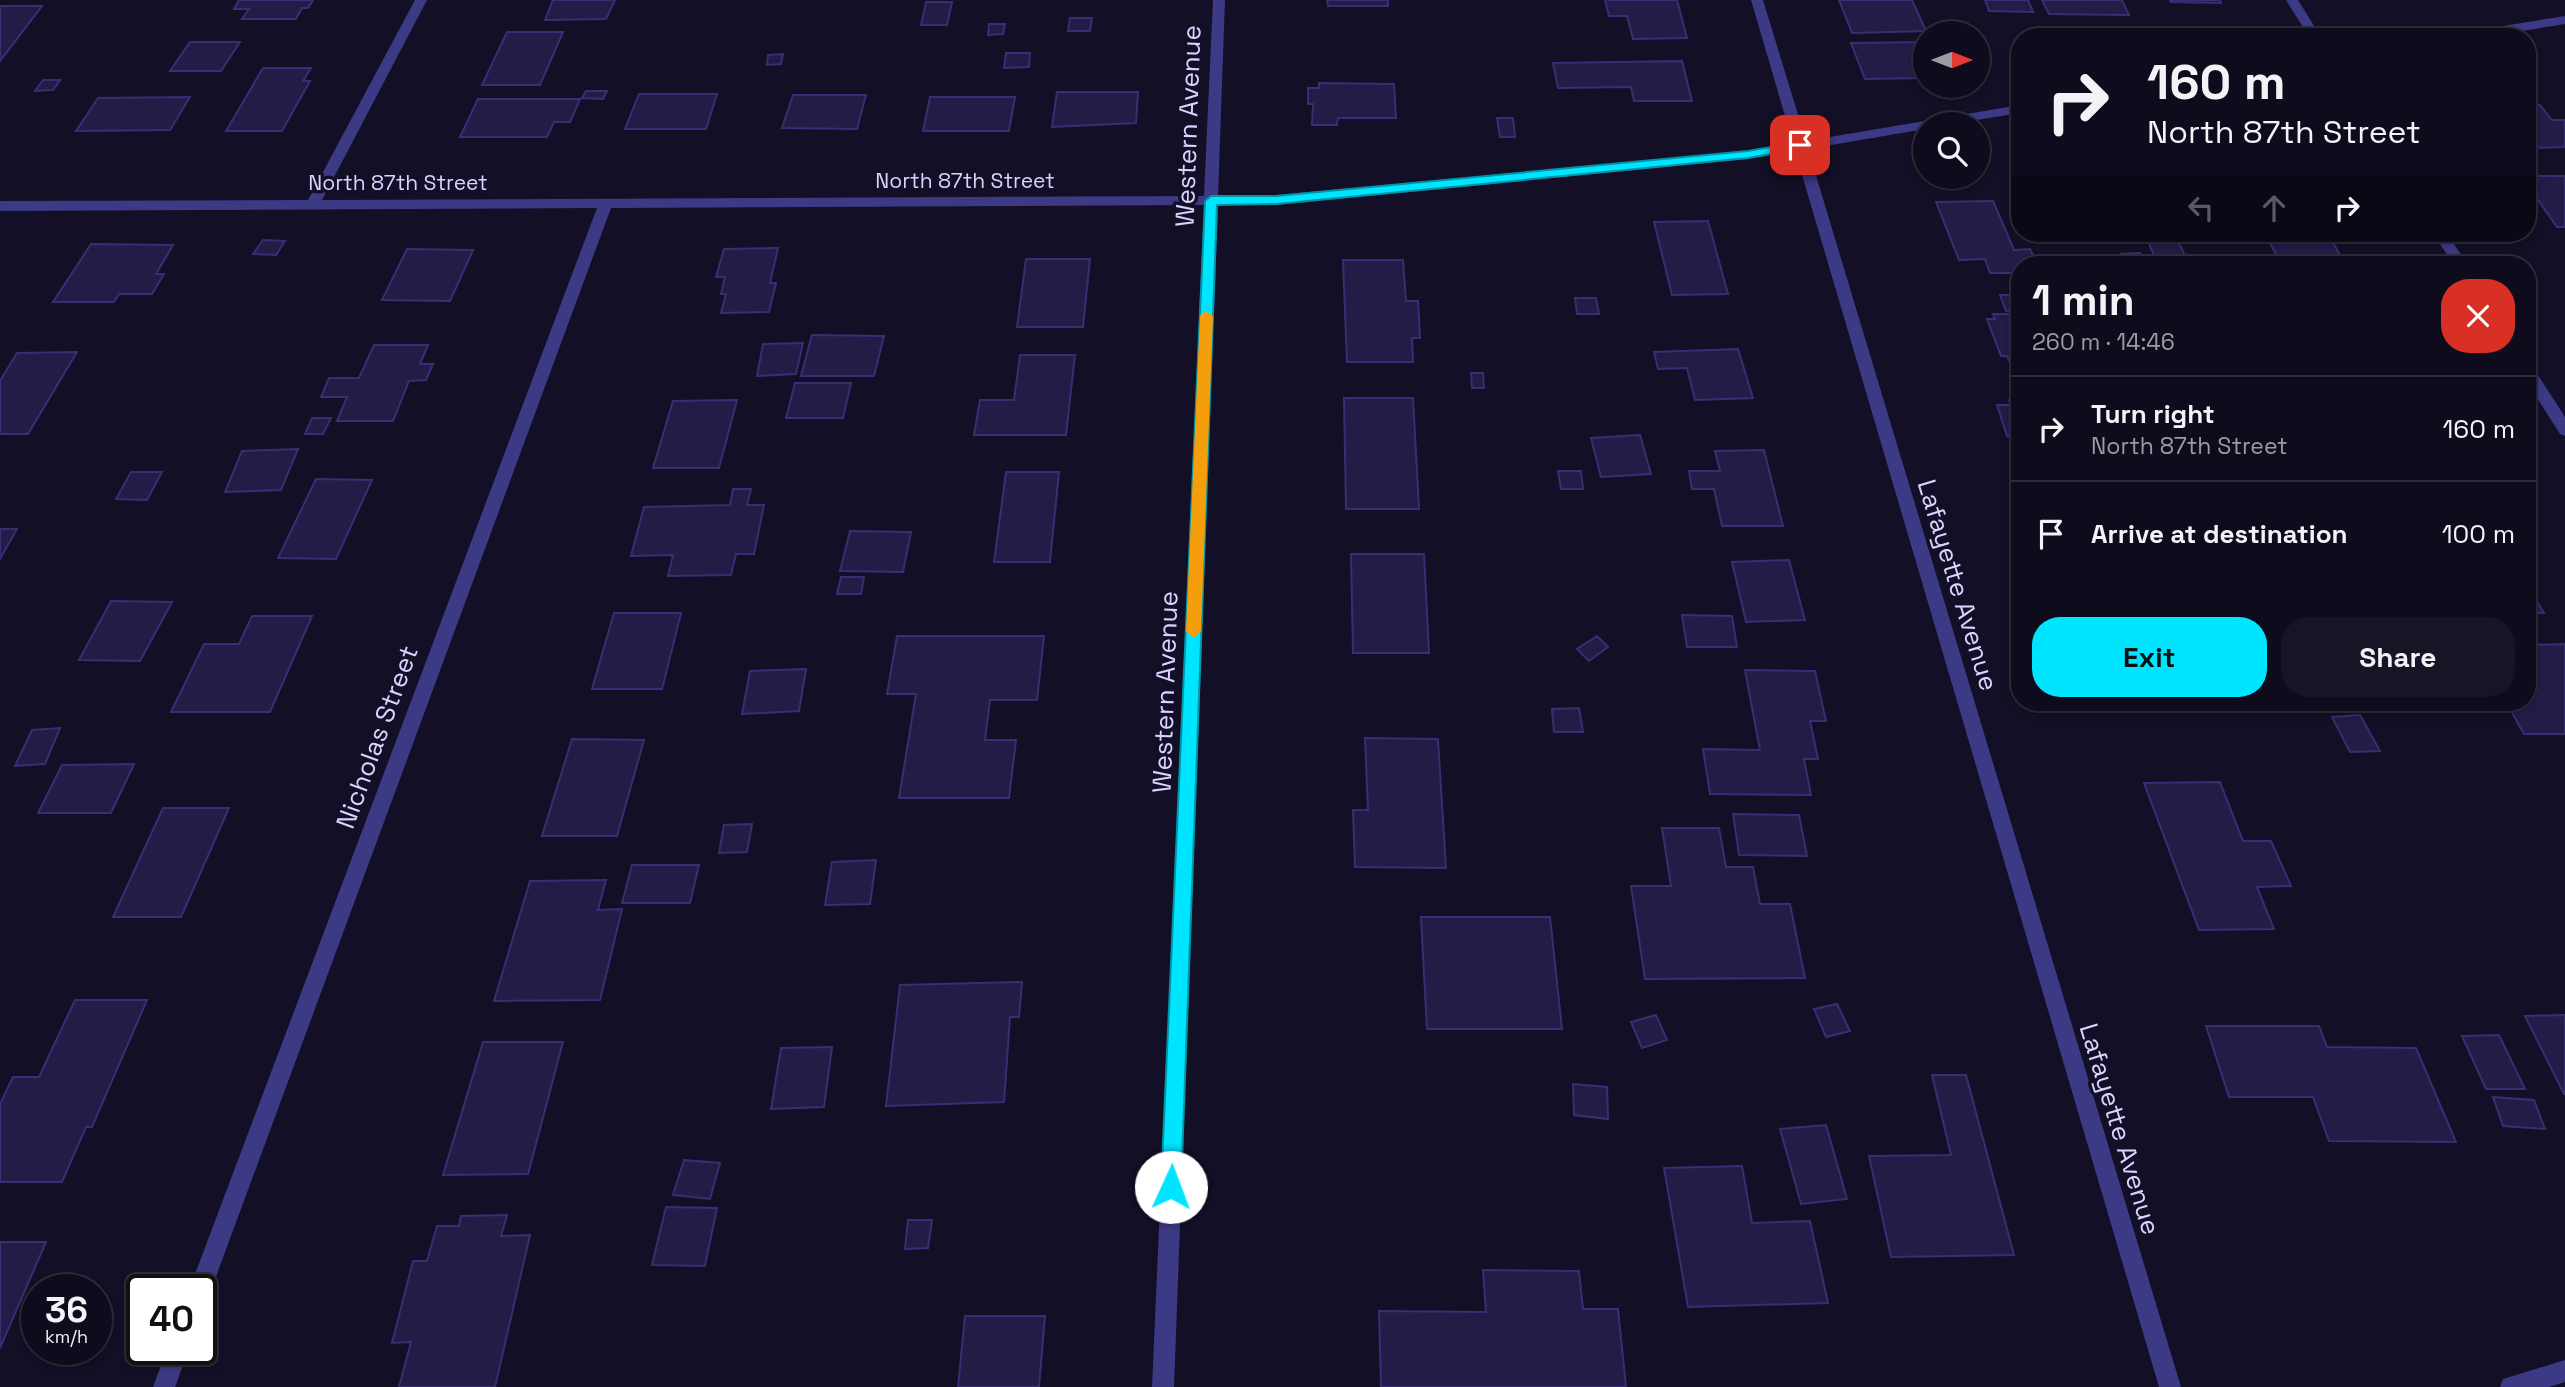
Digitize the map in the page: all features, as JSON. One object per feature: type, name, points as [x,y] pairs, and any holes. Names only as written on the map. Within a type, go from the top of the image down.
[{"type":"street","points":[[313,204],[421,0]]},
{"type":"street","name":"Western Avenue","points":[[1163,1387],[1219,0]]},
{"type":"street","name":"Lafayette Avenue","points":[[1757,0],[2169,1387]]},
{"type":"street","points":[[2292,0],[2309,28]]},
{"type":"street","points":[[2516,28],[2565,20]]},
{"type":"street","name":"North 87th Street","points":[[1990,114],[2011,111]]},
{"type":"street","name":"North 87th Street","points":[[0,206],[1290,199],[1748,155],[1913,127]]},
{"type":"street","name":"Nicholas Street","points":[[206,1274],[606,203]]},
{"type":"street","points":[[2536,384],[2565,430]]},
{"type":"street","points":[[164,1387],[172,1365]]},
{"type":"street","points":[[2511,1387],[2565,1371]]},
{"type":"building","points":[[239,0],[313,0],[308,8],[302,8],[296,19],[242,19],[249,9],[234,9]]},
{"type":"building","points":[[553,0],[615,0],[606,19],[545,20]]},
{"type":"building","points":[[1327,0],[1388,0],[1388,6],[1328,6]]},
{"type":"building","points":[[1605,0],[1677,0],[1687,38],[1633,39],[1627,16],[1609,16]]},
{"type":"building","points":[[1839,0],[1912,0],[1921,21],[1913,21],[1913,31],[1852,33]]},
{"type":"building","points":[[1985,0],[2028,0],[2033,12],[1989,11]]},
{"type":"building","points":[[2042,0],[2122,0],[2129,15],[2049,14]]},
{"type":"building","points":[[2170,0],[2220,0],[2221,3],[2171,2]]},
{"type":"building","points":[[926,2],[952,2],[947,25],[921,25]]},
{"type":"building","points":[[0,6],[42,6],[0,61]]},
{"type":"building","points":[[1070,18],[1092,18],[1090,31],[1068,31]]},
{"type":"building","points":[[989,24],[1005,24],[1003,34],[988,35]]},
{"type":"building","points":[[507,32],[563,32],[540,85],[482,85]]},
{"type":"building","points":[[190,42],[240,42],[221,71],[170,71]]},
{"type":"building","points":[[1913,42],[1913,78],[1865,79],[1851,43]]},
{"type":"building","points":[[1006,53],[1030,53],[1029,67],[1004,68]]},
{"type":"building","points":[[783,54],[781,64],[767,65],[768,55]]},
{"type":"building","points":[[1682,61],[1692,101],[1634,101],[1631,87],[1558,88],[1553,63]]},
{"type":"building","points":[[263,68],[311,68],[303,81],[310,81],[282,131],[226,131]]},
{"type":"building","points":[[43,80],[60,80],[53,90],[35,91]]},
{"type":"building","points":[[1319,83],[1394,84],[1396,118],[1338,118],[1337,125],[1312,125],[1313,104],[1308,104],[1308,88],[1319,88]]},
{"type":"building","points":[[586,91],[607,91],[603,99],[582,98]]},
{"type":"building","points":[[1057,92],[1138,92],[1136,123],[1052,127]]},
{"type":"building","points":[[639,94],[717,94],[706,129],[625,129]]},
{"type":"building","points":[[793,95],[866,95],[857,129],[782,128]]},
{"type":"building","points":[[190,97],[170,130],[76,131],[98,98]]},
{"type":"building","points":[[930,97],[1015,97],[1009,131],[923,131]]},
{"type":"building","points":[[478,99],[580,99],[570,122],[554,122],[547,137],[460,137]]},
{"type":"building","points":[[2536,105],[2540,105],[2552,120],[2565,120],[2565,147],[2536,148]]},
{"type":"building","points":[[1497,118],[1513,118],[1515,137],[1500,137]]},
{"type":"building","points":[[2536,176],[2565,176],[2565,227],[2557,227],[2536,197]]},
{"type":"building","points":[[1993,201],[2014,250],[2030,249],[2033,256],[2011,256],[2011,273],[1990,273],[1985,259],[1959,260],[1936,202]]},
{"type":"building","points":[[1708,221],[1728,294],[1672,295],[1654,222]]},
{"type":"building","points":[[263,240],[285,241],[276,255],[253,254]]},
{"type":"building","points":[[2148,242],[2178,242],[2185,256],[2154,256]]},
{"type":"building","points":[[2270,242],[2333,242],[2340,256],[2277,256]]},
{"type":"building","points":[[91,244],[173,245],[156,274],[164,274],[152,294],[119,294],[114,302],[53,302]]},
{"type":"building","points":[[778,248],[770,283],[776,283],[769,312],[721,313],[726,294],[721,294],[725,277],[716,277],[724,249]]},
{"type":"building","points":[[407,249],[473,250],[450,301],[382,300]]},
{"type":"building","points":[[2140,253],[2142,256],[2122,256],[2121,254]]},
{"type":"building","points":[[1026,259],[1090,259],[1083,327],[1017,327]]},
{"type":"building","points":[[1343,260],[1403,260],[1406,301],[1418,301],[1420,338],[1412,338],[1413,362],[1347,362]]},
{"type":"building","points":[[2000,295],[2011,295],[2011,311],[2006,311]]},
{"type":"building","points":[[1575,298],[1596,298],[1599,314],[1577,314]]},
{"type":"building","points":[[1993,314],[2011,314],[2011,365],[2007,356],[2001,356],[1987,319],[1995,319]]},
{"type":"building","points":[[812,335],[884,336],[874,376],[801,376]]},
{"type":"building","points":[[803,343],[796,374],[757,376],[763,344]]},
{"type":"building","points":[[374,345],[428,345],[420,364],[433,364],[426,380],[409,381],[393,421],[337,421],[347,397],[321,397],[329,378],[359,378]]},
{"type":"building","points":[[1738,349],[1753,398],[1695,400],[1687,368],[1658,369],[1654,352]]},
{"type":"building","points":[[77,352],[28,434],[0,434],[0,381],[17,353]]},
{"type":"building","points":[[1020,355],[1075,355],[1066,435],[974,435],[980,400],[1014,400]]},
{"type":"building","points":[[1471,373],[1483,373],[1484,388],[1472,388]]},
{"type":"building","points":[[795,383],[851,383],[843,418],[786,418]]},
{"type":"building","points":[[1344,398],[1413,398],[1419,509],[1346,509]]},
{"type":"building","points":[[737,400],[719,468],[653,468],[673,401]]},
{"type":"building","points":[[1997,405],[2011,405],[2011,436],[2007,436]]},
{"type":"building","points":[[312,418],[331,418],[323,434],[305,434]]},
{"type":"building","points":[[1640,435],[1651,474],[1601,477],[1591,438]]},
{"type":"building","points":[[298,449],[281,490],[225,492],[242,451]]},
{"type":"building","points":[[1764,450],[1783,526],[1722,526],[1714,489],[1692,489],[1689,471],[1720,471],[1715,451]]},
{"type":"building","points":[[1558,471],[1581,471],[1583,489],[1561,489]]},
{"type":"building","points":[[131,472],[162,472],[147,500],[116,499]]},
{"type":"building","points":[[1006,472],[1059,472],[1050,562],[994,562]]},
{"type":"building","points":[[316,479],[372,480],[336,559],[278,558]]},
{"type":"building","points":[[733,489],[751,489],[747,505],[764,505],[754,554],[736,554],[731,575],[668,576],[673,555],[631,556],[644,507],[730,505]]},
{"type":"building","points":[[0,529],[17,529],[0,559]]},
{"type":"building","points":[[850,531],[911,532],[903,572],[840,571]]},
{"type":"building","points":[[1351,554],[1424,554],[1429,653],[1353,653]]},
{"type":"building","points":[[1789,560],[1805,620],[1746,622],[1732,562]]},
{"type":"building","points":[[841,577],[864,577],[861,594],[837,594]]},
{"type":"building","points":[[2536,600],[2544,613],[2536,613]]},
{"type":"building","points":[[111,601],[172,602],[140,661],[79,660]]},
{"type":"building","points":[[614,613],[681,613],[662,689],[592,689]]},
{"type":"building","points":[[1682,615],[1732,616],[1737,647],[1687,647]]},
{"type":"building","points":[[252,616],[312,616],[270,712],[171,712],[204,644],[239,644]]},
{"type":"building","points":[[897,636],[1044,636],[1037,700],[990,700],[985,740],[1016,740],[1009,798],[899,798],[916,694],[887,694]]},
{"type":"building","points":[[1597,636],[1608,647],[1589,661],[1577,649]]},
{"type":"building","points":[[2565,644],[2565,734],[2524,734],[2511,711],[2536,711],[2536,645]]},
{"type":"building","points":[[806,669],[799,711],[742,714],[750,671]]},
{"type":"building","points":[[1745,670],[1815,671],[1826,721],[1810,721],[1818,759],[1804,759],[1811,795],[1710,794],[1703,749],[1760,750]]},
{"type":"building","points":[[1579,708],[1583,732],[1554,732],[1552,709]]},
{"type":"building","points":[[2360,715],[2380,751],[2350,752],[2332,717]]},
{"type":"building","points":[[60,728],[45,764],[15,766],[32,730]]},
{"type":"building","points":[[1365,738],[1438,739],[1446,868],[1355,867],[1353,810],[1368,810]]},
{"type":"building","points":[[572,739],[644,740],[617,836],[542,836]]},
{"type":"building","points":[[134,764],[111,813],[38,813],[62,765]]},
{"type":"building","points":[[2220,782],[2243,841],[2271,841],[2291,886],[2257,887],[2274,929],[2199,930],[2144,783]]},
{"type":"building","points":[[163,808],[229,808],[181,917],[113,917]]},
{"type":"building","points":[[1733,814],[1799,815],[1807,856],[1739,855]]},
{"type":"building","points":[[752,824],[747,852],[719,853],[724,825]]},
{"type":"building","points":[[1662,828],[1719,828],[1726,867],[1753,867],[1760,904],[1790,904],[1805,978],[1645,979],[1631,886],[1671,886]]},
{"type":"building","points":[[876,860],[870,904],[825,905],[832,862]]},
{"type":"building","points":[[632,865],[699,865],[690,903],[622,903]]},
{"type":"building","points":[[606,880],[598,910],[622,909],[600,1000],[494,1001],[530,881]]},
{"type":"building","points":[[1421,917],[1550,917],[1562,1029],[1427,1029]]},
{"type":"building","points":[[1022,982],[1019,1017],[1010,1017],[1004,1102],[886,1106],[900,985]]},
{"type":"building","points":[[75,1000],[147,1000],[92,1127],[86,1127],[62,1182],[0,1182],[0,1104],[13,1077],[39,1077]]},
{"type":"building","points":[[1837,1004],[1850,1031],[1826,1037],[1814,1009]]},
{"type":"building","points":[[1656,1015],[1667,1040],[1642,1048],[1631,1022]]},
{"type":"building","points":[[2565,1015],[2565,1094],[2564,1094],[2525,1016]]},
{"type":"building","points":[[2206,1026],[2319,1026],[2327,1047],[2416,1048],[2456,1142],[2329,1141],[2313,1097],[2229,1097]]},
{"type":"building","points":[[2499,1035],[2525,1089],[2486,1089],[2462,1036]]},
{"type":"building","points":[[483,1042],[563,1042],[528,1174],[443,1175]]},
{"type":"building","points":[[832,1047],[824,1107],[771,1109],[781,1048]]},
{"type":"building","points":[[1932,1075],[1966,1075],[2014,1255],[1891,1257],[1869,1156],[1951,1155]]},
{"type":"building","points":[[1573,1084],[1607,1087],[1608,1119],[1574,1115]]},
{"type":"building","points":[[2493,1097],[2534,1100],[2545,1129],[2503,1126]]},
{"type":"building","points":[[1826,1125],[1847,1199],[1801,1204],[1780,1129]]},
{"type":"building","points":[[684,1160],[720,1163],[710,1199],[673,1195]]},
{"type":"building","points":[[1742,1166],[1752,1223],[1810,1221],[1828,1303],[1688,1307],[1664,1168]]},
{"type":"building","points":[[666,1207],[717,1208],[705,1266],[652,1265]]},
{"type":"building","points":[[507,1215],[501,1236],[530,1235],[495,1387],[399,1387],[411,1342],[392,1343],[413,1261],[427,1261],[437,1226],[459,1226],[461,1216]]},
{"type":"building","points":[[908,1220],[932,1220],[928,1248],[905,1249]]},
{"type":"building","points":[[0,1242],[46,1242],[32,1274],[21,1274],[21,1300],[0,1348]]},
{"type":"building","points":[[1483,1270],[1579,1271],[1583,1309],[1618,1309],[1626,1387],[1381,1387],[1379,1311],[1486,1312]]},
{"type":"building","points":[[965,1316],[1045,1316],[1039,1387],[958,1387]]},
{"type":"slow traffic","points":[[1194,631],[1206,316]]},
{"type":"route","points":[[1171,1187],[1211,201],[1276,200],[1748,155],[1800,145]]}]
